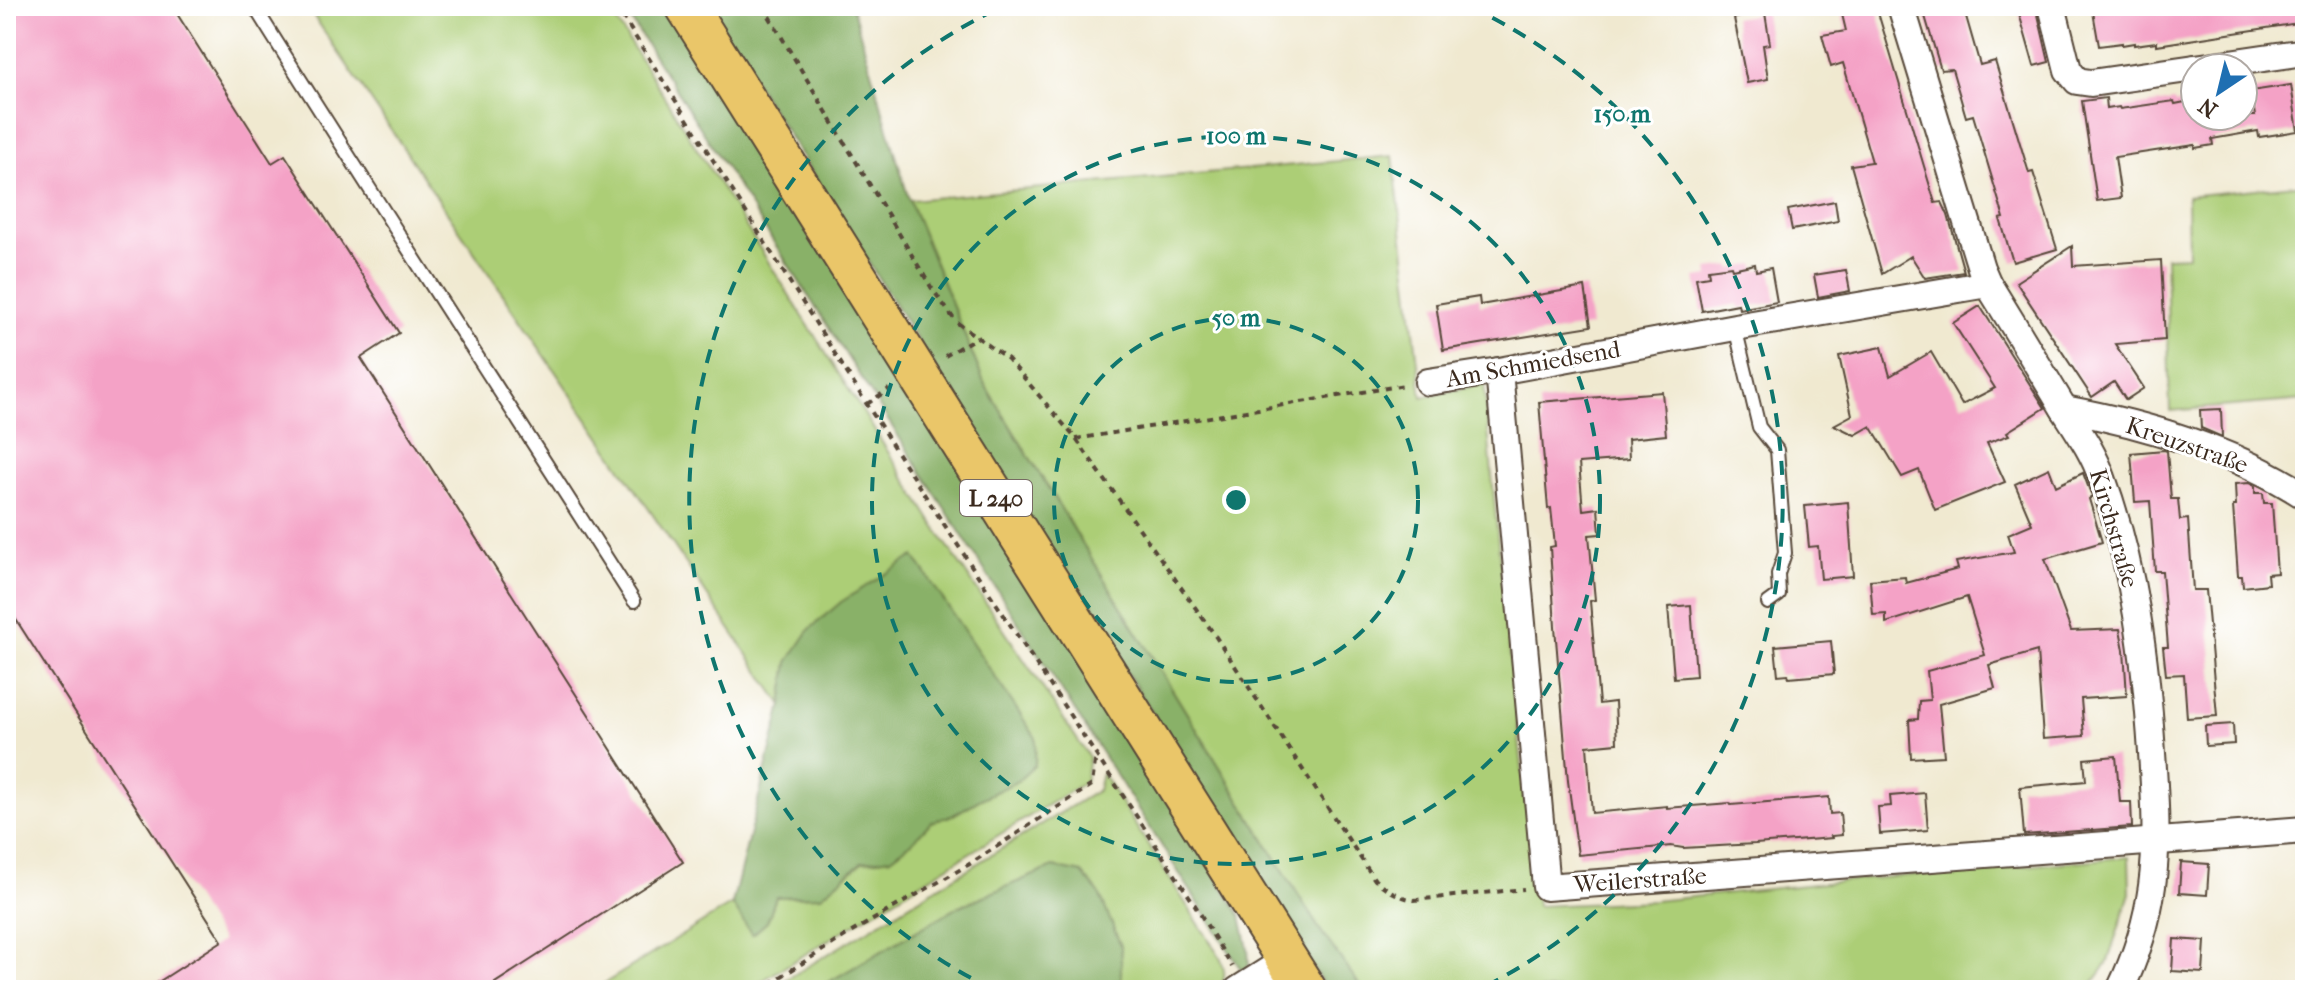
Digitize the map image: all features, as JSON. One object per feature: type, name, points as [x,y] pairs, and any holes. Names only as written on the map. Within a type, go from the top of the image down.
[{"type":"main road","name":"L 240","points":[[686,6],[1296,975]]},
{"type":"street","name":"Kirchstraße","points":[[1901,6],[1981,268],[2089,447],[2102,477],[2123,546],[2133,591],[2150,716],[2155,842],[2153,885],[2145,924],[2124,986]]},
{"type":"street","points":[[2052,6],[2070,82],[2091,83],[2179,70]]},
{"type":"street","points":[[2259,59],[2305,52]]},
{"type":"street","name":"Am Schmiedsend","points":[[1428,382],[1988,284]]},
{"type":"street","name":"Weilerstraße","points":[[1499,371],[1546,887],[2305,830]]},
{"type":"street","name":"Kreuzstraße","points":[[2064,409],[2105,416],[2193,443],[2256,469],[2305,496]]},
{"type":"street","points":[[1242,989],[1296,975]]},
{"type":"lane","points":[[254,6],[634,601]]},
{"type":"lane","points":[[1735,327],[1759,427],[1777,450],[1785,553],[1778,574],[1779,595],[1768,603]]},
{"type":"path","points":[[616,6],[867,404],[1195,905],[1242,989]]},
{"type":"path","points":[[763,6],[931,287],[956,322],[1008,359],[1076,439],[1214,634],[1375,880],[1388,891],[1414,900],[1546,887]]},
{"type":"path","points":[[938,360],[977,337]]},
{"type":"path","name":"Am Schmiedsend","points":[[1076,439],[1428,382]]},
{"type":"path","points":[[867,404],[891,388]]},
{"type":"path","points":[[760,990],[845,936],[968,865],[1092,785],[1095,762],[1099,758]]},
{"type":"green space","points":[[307,6],[607,6],[943,539],[1089,757],[1085,782],[747,990],[594,990],[732,904],[753,934],[767,922],[776,897],[821,896],[862,862],[891,858],[931,822],[953,815],[981,799],[788,663],[782,705]]},
{"type":"green space","points":[[622,6],[674,6],[1241,916],[1249,965],[1242,971]]},
{"type":"green space","points":[[707,6],[852,6],[909,200],[985,385],[1318,927],[1363,990],[1327,990]]},
{"type":"green space","points":[[1393,156],[1422,397],[1484,384],[1537,906],[1654,901],[2129,857],[2130,893],[2107,964],[2088,990],[1363,990],[1318,927],[985,385],[909,200]]},
{"type":"green space","points":[[2305,184],[2305,400],[2170,411],[2166,257],[2188,256],[2187,196]]},
{"type":"green space","points":[[914,556],[1036,738],[1035,765],[1018,781],[953,815],[931,822],[891,858],[862,862],[821,896],[776,897],[767,922],[752,935],[732,904],[782,705],[788,662],[810,629],[841,602]]},
{"type":"green space","points":[[1102,773],[1220,957],[1224,974],[1218,990],[1116,990],[1121,978],[1053,867],[958,907],[815,990],[769,990],[1098,790]]},
{"type":"green space","points":[[1053,867],[1082,873],[1099,893],[1121,946],[1121,978],[1116,990],[815,990],[958,907]]},
{"type":"building","points":[[6,6],[172,6],[272,163],[285,155],[399,333],[361,358],[683,862],[484,990],[146,990],[222,941],[6,604]]},
{"type":"building","points":[[1840,6],[1876,6],[1935,203],[1942,202],[1948,215],[1964,272],[1925,278],[1911,256],[1882,274],[1851,165],[1872,162],[1843,63],[1831,67],[1822,35],[1846,31]]},
{"type":"building","points":[[1922,6],[1963,6],[1980,65],[1995,61],[2029,173],[2033,172],[2057,249],[2013,262],[2000,219],[2004,218],[1973,115],[1966,117],[1952,69],[1941,70]]},
{"type":"building","points":[[2017,6],[2036,6],[2049,62],[2034,66]]},
{"type":"building","points":[[2092,6],[2305,6],[2305,22],[2157,45],[2157,42],[2099,46]]},
{"type":"building","points":[[1765,13],[1770,44],[1763,45],[1768,79],[1747,83],[1734,18]]},
{"type":"building","points":[[2291,85],[2298,131],[2259,137],[2259,90]]},
{"type":"building","points":[[2106,98],[2107,109],[2174,101],[2179,103],[2179,132],[2252,132],[2212,139],[2213,145],[2115,157],[2121,198],[2097,201],[2082,101]]},
{"type":"building","points":[[1835,201],[1838,221],[1792,230],[1788,210]]},
{"type":"building","points":[[2072,246],[2073,266],[2161,260],[2165,340],[2115,344],[2144,388],[2126,400],[2114,382],[2092,397],[2016,282]]},
{"type":"building","points":[[1755,264],[1756,271],[1771,268],[1777,302],[1739,309],[1738,304],[1702,311],[1696,278],[1709,276],[1708,269],[1731,266],[1732,269]]},
{"type":"building","points":[[1846,270],[1850,291],[1818,297],[1814,275]]},
{"type":"building","points":[[1585,287],[1591,326],[1443,350],[1436,304],[1479,297],[1480,305]]},
{"type":"building","points":[[1980,306],[2045,408],[2007,432],[2009,435],[1987,443],[2005,482],[1935,510],[1919,470],[1902,477],[1871,426],[1855,435],[1834,425],[1852,415],[1839,356],[1882,347],[1890,376],[1931,352],[1962,405],[1995,388],[1953,323]]},
{"type":"building","points":[[1662,392],[1666,435],[1628,439],[1629,459],[1579,463],[1583,510],[1598,508],[1600,534],[1589,535],[1595,600],[1590,601],[1599,704],[1615,702],[1617,743],[1587,746],[1592,813],[1829,797],[1830,814],[1840,813],[1842,835],[1755,844],[1671,846],[1578,855],[1568,781],[1550,547],[1555,546],[1551,508],[1548,509],[1539,402]]},
{"type":"building","points":[[2221,409],[2222,437],[2201,428],[2200,410]]},
{"type":"building","points":[[2167,451],[2171,499],[2178,499],[2180,520],[2188,519],[2193,590],[2206,590],[2217,716],[2187,718],[2184,674],[2166,675],[2163,647],[2168,647],[2162,571],[2155,571],[2150,501],[2135,502],[2131,453]]},
{"type":"building","points":[[2049,468],[2056,486],[2083,473],[2102,542],[2045,559],[2071,631],[2120,629],[2127,696],[2081,699],[2084,736],[2043,739],[2037,651],[1989,665],[1995,688],[1939,704],[1944,756],[1911,758],[1909,720],[1918,719],[1919,701],[1930,700],[1927,671],[1985,655],[1967,597],[1886,623],[1886,614],[1873,615],[1870,580],[1905,577],[1906,583],[1958,569],[1956,562],[2014,552],[2008,534],[2032,524],[2015,484]]},
{"type":"building","points":[[2235,484],[2255,486],[2255,493],[2263,493],[2264,503],[2272,503],[2277,573],[2267,574],[2268,584],[2243,587],[2242,576],[2238,576],[2233,506],[2236,506]]},
{"type":"building","points":[[1848,502],[1853,576],[1821,579],[1818,546],[1809,547],[1805,506]]},
{"type":"building","points":[[1691,605],[1696,676],[1674,678],[1668,607]]},
{"type":"building","points":[[1831,641],[1834,674],[1789,678],[1788,674],[1778,675],[1775,646]]},
{"type":"building","points":[[2233,724],[2234,744],[2206,746],[2205,726]]},
{"type":"building","points":[[2116,756],[2120,802],[2131,802],[2132,827],[2024,835],[2020,787],[2086,781],[2084,759]]},
{"type":"building","points":[[1925,793],[1928,830],[1880,834],[1878,807],[1891,806],[1890,796]]},
{"type":"building","points":[[2181,862],[2209,864],[2207,895],[2179,893]]},
{"type":"building","points":[[2174,939],[2205,941],[2203,973],[2172,971]]}]
